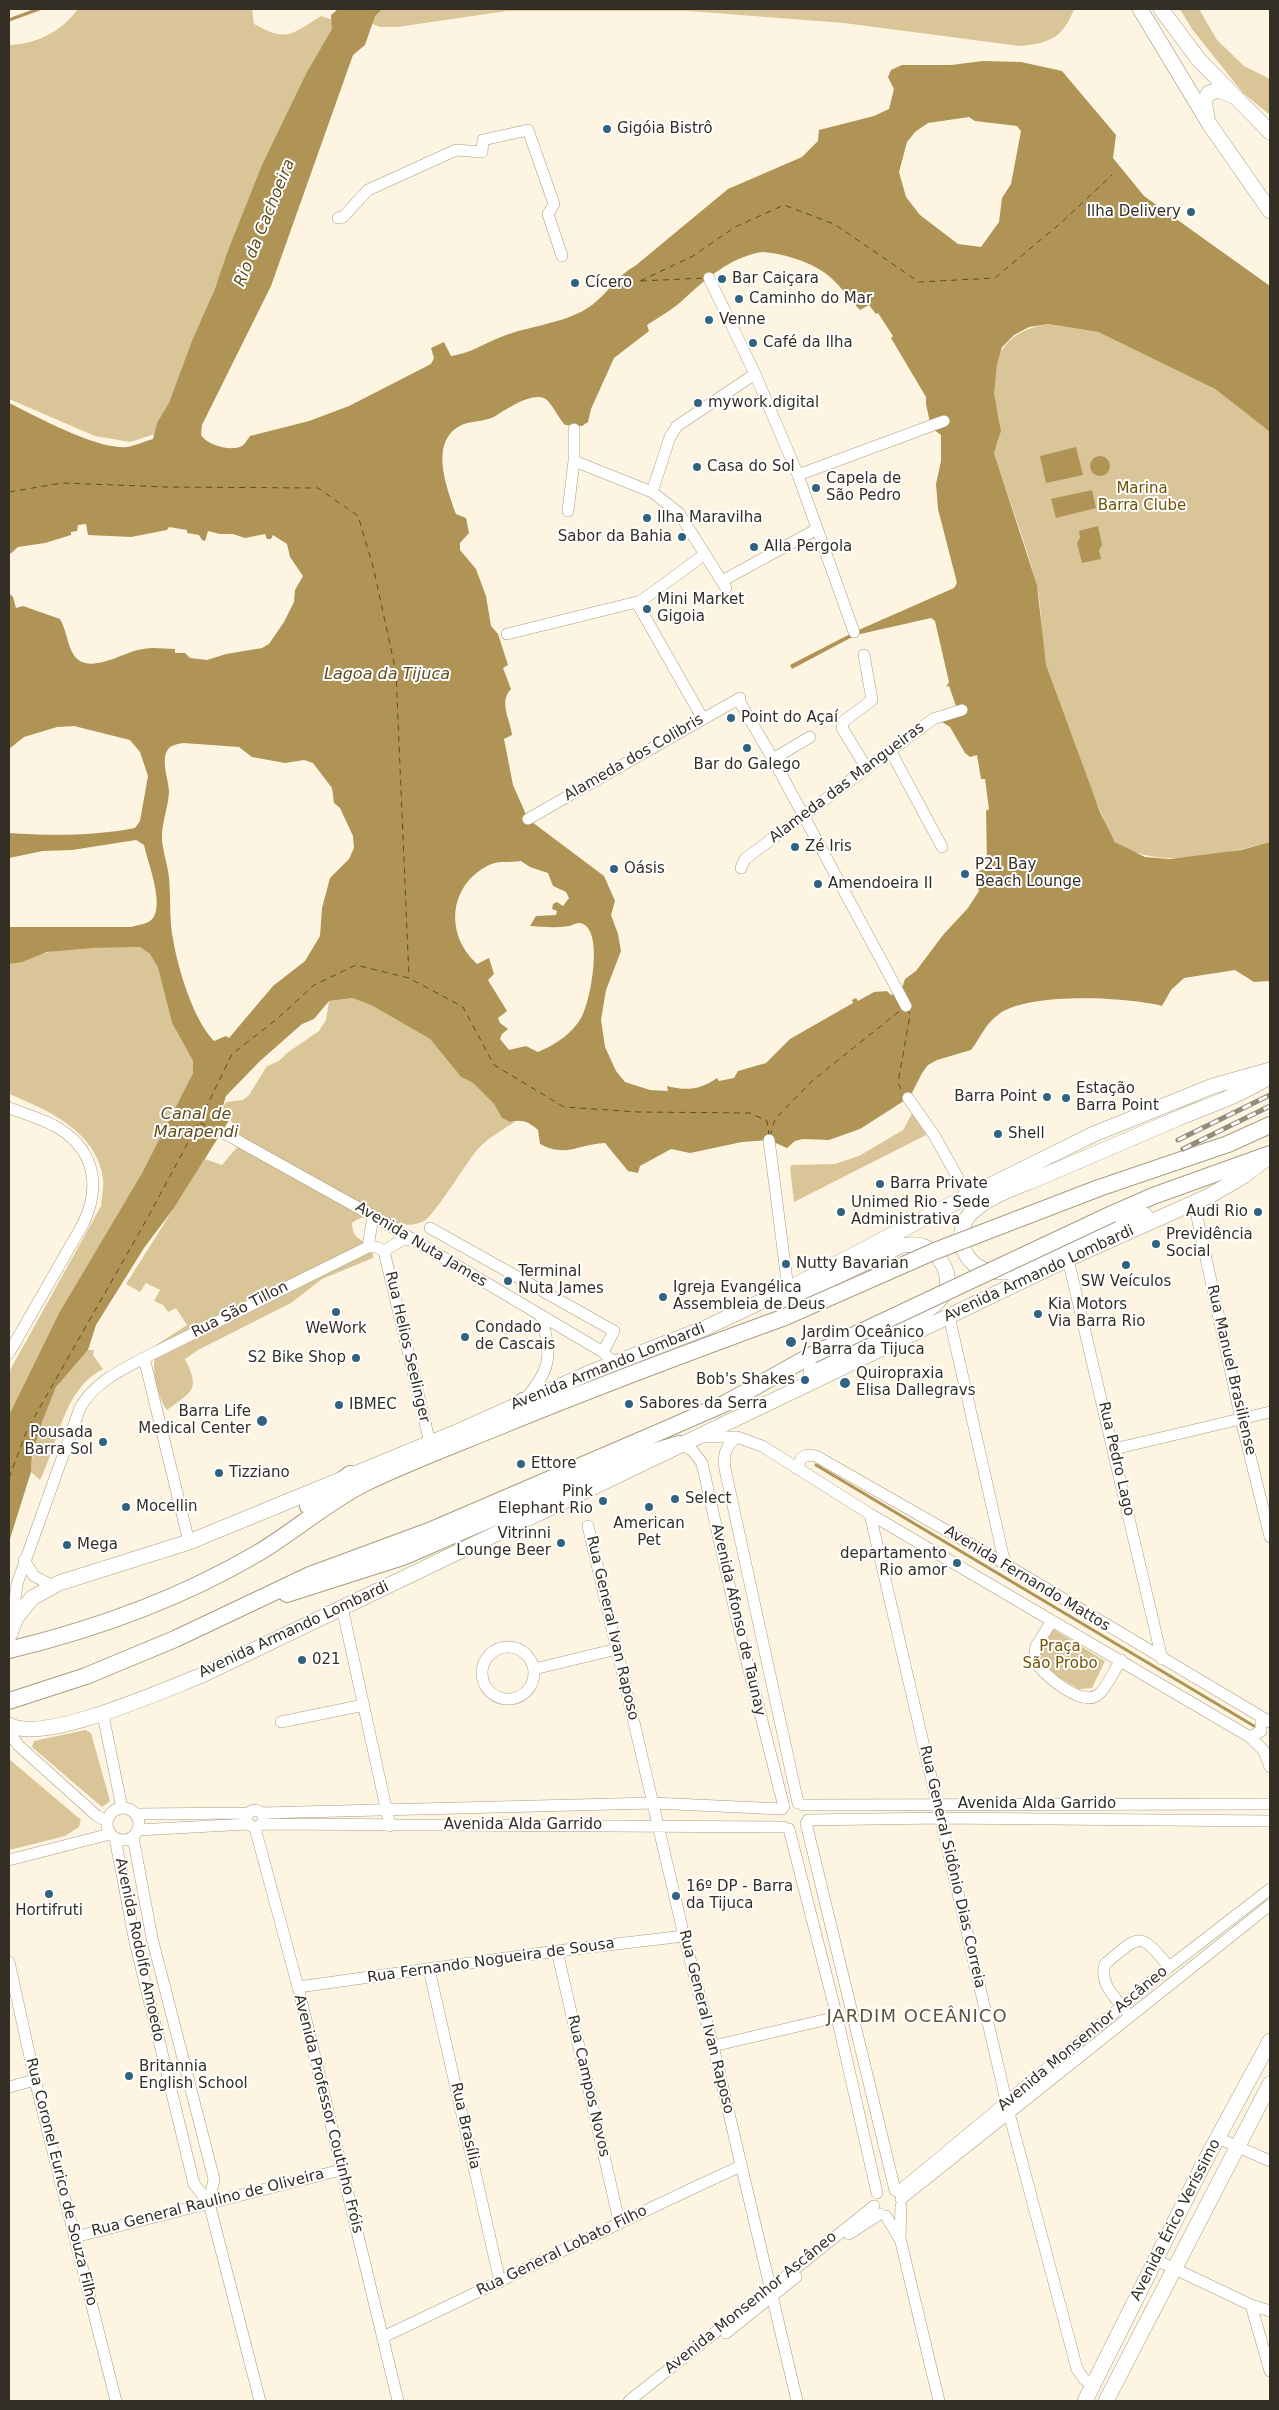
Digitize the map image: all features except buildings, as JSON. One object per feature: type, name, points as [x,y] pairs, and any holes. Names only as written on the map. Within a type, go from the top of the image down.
[{"type":"highway","name":"Avenida Armando Lombardi","points":[[9,1650],[134,1613],[223,1572],[257,1553],[363,1484],[482,1433],[627,1374],[785,1317],[935,1251],[1100,1188],[1228,1144],[1270,1125]]},
{"type":"highway","name":"Avenida Armando Lombardi","points":[[9,1701],[95,1673],[249,1605],[310,1575],[429,1531],[713,1409],[812,1355],[1112,1214],[1153,1196],[1270,1155]]},
{"type":"highway","points":[[482,1433],[523,1402]]},
{"type":"highway","points":[[249,1605],[313,1587],[403,1557],[624,1461],[679,1444]]},
{"type":"highway","points":[[223,1572],[350,1474]]},
{"type":"main road","points":[[1140,9],[1210,125],[1270,212]]},
{"type":"main road","points":[[1160,9],[1199,60],[1270,132]]},
{"type":"main road","points":[[1210,125],[1204,105],[1204,98],[1209,93],[1219,90],[1236,98]]},
{"type":"main road","name":"Avenida Armando Lombardi","points":[[9,1636],[16,1618],[32,1598],[53,1586],[189,1542],[350,1474],[430,1443],[614,1363],[705,1328],[788,1289],[968,1196],[1094,1134],[1214,1086],[1270,1070]]},
{"type":"main road","points":[[1231,1184],[1114,1227],[1011,1271],[1000,1272],[980,1268],[971,1262],[962,1246],[961,1237],[968,1216],[990,1201],[1103,1150],[1244,1091],[1270,1076]]},
{"type":"main road","name":"Avenida Armando Lombardi","points":[[9,1725],[15,1729],[33,1730],[102,1715],[200,1676],[752,1409],[1068,1259],[1194,1203],[1231,1184],[1270,1155]]},
{"type":"main road","points":[[705,1328],[740,1319],[796,1297],[902,1245],[914,1244],[924,1247],[941,1260],[948,1282],[944,1294],[933,1306],[920,1315],[829,1361],[752,1409]]},
{"type":"main road","name":"Avenida Érico Veríssimo","points":[[1085,2401],[1218,2138],[1270,2040]]},
{"type":"main road","name":"Avenida Érico Veríssimo","points":[[1106,2401],[1173,2268],[1270,2084]]},
{"type":"street","points":[[338,218],[343,217],[368,190],[456,150],[482,152],[483,140],[528,130],[554,204],[548,214],[562,256]]},
{"type":"street","points":[[709,278],[755,374],[798,475],[854,632]]},
{"type":"street","points":[[652,492],[670,437],[677,426],[755,374]]},
{"type":"street","points":[[798,475],[944,421]]},
{"type":"street","points":[[568,511],[574,461],[574,430]]},
{"type":"street","points":[[574,461],[652,492],[679,512],[724,584],[817,529]]},
{"type":"street","points":[[507,634],[637,603],[705,554]]},
{"type":"street","points":[[637,603],[703,719]]},
{"type":"street","points":[[864,654],[872,700],[844,722],[842,728],[866,766]]},
{"type":"street","name":"Alameda dos Colibris","points":[[528,819],[739,699],[773,759]]},
{"type":"street","name":"Alameda das Mangueiras","points":[[741,868],[745,859],[804,816],[866,766],[932,719],[962,710]]},
{"type":"street","points":[[810,737],[773,759],[906,1006]]},
{"type":"street","points":[[890,750],[942,847]]},
{"type":"street","points":[[908,1098],[934,1135],[968,1196]]},
{"type":"street","points":[[9,1108],[53,1125],[76,1142],[89,1163],[94,1187],[90,1210],[83,1224],[9,1353]]},
{"type":"street","name":"Avenida Nuta James","points":[[224,1133],[414,1240],[603,1352],[614,1363]]},
{"type":"street","points":[[769,1140],[788,1289]]},
{"type":"street","name":"Rua Manuel Brasiliense","points":[[1194,1203],[1241,1420],[1270,1537]]},
{"type":"street","points":[[368,1247],[373,1216]]},
{"type":"street","points":[[430,1228],[614,1331],[603,1352]]},
{"type":"street","name":"Rua Helios Seelinger","points":[[384,1251],[402,1240],[414,1240]]},
{"type":"street","name":"Rua Helios Seelinger","points":[[368,1247],[376,1247],[384,1251],[430,1443]]},
{"type":"street","name":"Rua São Tillon","points":[[24,1560],[80,1408],[88,1393],[109,1378],[144,1358],[368,1247]]},
{"type":"street","name":"Rua Pedro Lago","points":[[1068,1259],[1162,1659]]},
{"type":"street","points":[[523,1402],[540,1383],[547,1368],[550,1354],[541,1316]]},
{"type":"street","points":[[949,1316],[1005,1564]]},
{"type":"street","points":[[144,1358],[189,1542]]},
{"type":"street","points":[[1114,1449],[1270,1412]]},
{"type":"street","name":"Avenida Fernando Mattos","points":[[694,1437],[737,1437],[762,1446],[870,1514],[1250,1737],[1264,1751],[1270,1767]]},
{"type":"street","name":"Avenida Afonso de Taunay","points":[[737,1437],[728,1444],[725,1451],[724,1470],[801,1804]]},
{"type":"street","name":"Avenida Afonso de Taunay","points":[[679,1444],[692,1450],[702,1463],[742,1642],[783,1808]]},
{"type":"street","name":"Avenida Fernando Mattos","points":[[798,1469],[801,1458],[807,1455],[816,1456],[1005,1564],[1265,1720],[1261,1731],[1250,1737]]},
{"type":"street","name":"Rua General Sidônio Dias Correia","points":[[870,1514],[1008,2107],[1077,2369],[1088,2382],[1096,2379]]},
{"type":"street","name":"Rua General Ivan Raposo","points":[[588,1526],[684,1936],[713,2046],[797,2401]]},
{"type":"street","points":[[24,1560],[34,1576],[53,1586]]},
{"type":"street","points":[[16,1618],[15,1597],[24,1560]]},
{"type":"street","points":[[342,1607],[390,1826]]},
{"type":"street","points":[[1052,1621],[1036,1646],[1034,1660],[1046,1675],[1070,1692],[1092,1698],[1099,1694],[1121,1660]]},
{"type":"street","points":[[516,1648],[525,1652],[531,1660],[534,1669],[534,1678],[530,1687],[523,1694],[514,1698],[505,1699],[496,1696],[488,1690],[483,1682],[482,1672],[484,1663],[497,1649],[516,1648]]},
{"type":"street","points":[[534,1669],[617,1649]]},
{"type":"street","points":[[282,1722],[364,1705]]},
{"type":"street","points":[[102,1715],[122,1808]]},
{"type":"street","points":[[9,1732],[25,1751],[97,1816],[107,1821],[112,1836]]},
{"type":"street","points":[[900,2238],[880,2212],[837,2017],[787,1828],[780,1818],[783,1808],[793,1802],[801,1804],[807,1809],[807,1822],[899,2197],[900,2238],[939,2401]]},
{"type":"street","name":"Avenida Alda Garrido","points":[[135,1834],[387,1809],[653,1803],[783,1808]]},
{"type":"street","name":"Avenida Alda Garrido","points":[[801,1804],[1270,1804]]},
{"type":"street","points":[[9,1860],[112,1836],[121,1840],[135,1834],[140,1825],[136,1814],[127,1808],[112,1812],[107,1821]]},
{"type":"street","name":"Avenida Alda Garrido","points":[[136,1814],[390,1826],[658,1825],[787,1828]]},
{"type":"street","name":"Avenida Alda Garrido","points":[[807,1822],[940,1818],[1270,1821]]},
{"type":"street","name":"Avenida Professor Coutinho Fróis","points":[[255,1821],[298,1987],[398,2401]]},
{"type":"street","points":[[787,1828],[799,1830],[807,1822]]},
{"type":"street","name":"Avenida Rodolfo Amoedo","points":[[135,1834],[152,1938],[214,2179],[209,2203]]},
{"type":"street","name":"Avenida Rodolfo Amoedo","points":[[112,1836],[135,1942],[194,2184],[209,2203],[260,2401]]},
{"type":"street","name":"Avenida Monsenhor Ascâneo","points":[[629,2401],[855,2229],[880,2212],[895,2213],[899,2197],[1008,2107],[1122,2006],[1270,1889]]},
{"type":"street","name":"Avenida Monsenhor Ascâneo","points":[[1008,2107],[1130,2016],[1270,1905]]},
{"type":"street","name":"Rua Fernando Nogueira de Sousa","points":[[298,1987],[557,1951],[684,1936]]},
{"type":"street","points":[[135,1942],[152,1938]]},
{"type":"street","points":[[1130,2016],[1106,1986],[1103,1977],[1105,1964],[1133,1941],[1140,1940],[1151,1945],[1169,1967]]},
{"type":"street","name":"Rua Campos Novos","points":[[557,1951],[619,2222]]},
{"type":"street","name":"Rua Coronel Eurico de Souza Filho","points":[[9,1962],[35,2080],[116,2401]]},
{"type":"street","name":"Rua Brasília","points":[[429,1969],[500,2282]]},
{"type":"street","points":[[713,2046],[837,2017]]},
{"type":"street","points":[[9,2087],[35,2080]]},
{"type":"street","points":[[1218,2138],[1270,2161]]},
{"type":"street","name":"Rua General Lobato Filho","points":[[382,2337],[500,2282],[619,2222],[741,2166]]},
{"type":"street","name":"Rua General Raulino de Oliveira","points":[[74,2237],[341,2170]]},
{"type":"street","points":[[877,2193],[885,2188],[899,2197]]},
{"type":"street","points":[[1156,2260],[1251,2305],[1270,2311]]},
{"type":"street","name":"Avenida Monsenhor Ascâneo","points":[[641,2401],[771,2293]]},
{"type":"street","points":[[1251,2305],[1270,2372]]},
{"type":"green space","points":[[78,9],[252,9],[254,24],[265,30],[282,35],[303,28],[321,16],[333,20],[332,29],[227,253],[171,399],[155,434],[130,442],[95,436],[9,399],[9,45],[29,42],[48,35],[64,24]]},
{"type":"green space","points":[[335,9],[1074,9],[1070,19],[1060,33],[1047,41],[1020,46],[844,23],[689,11],[507,11],[397,27],[380,27]]},
{"type":"green space","points":[[1180,9],[1199,9],[1217,40],[1244,66],[1270,79],[1270,115],[1243,93],[1192,29]]},
{"type":"green space","name":"Marina Barra Clube","points":[[1048,324],[1098,332],[1215,389],[1270,432],[1270,842],[1213,855],[1171,858],[1151,856],[1133,851],[1117,843],[1102,815],[1079,759],[1046,665],[1036,582],[994,453],[1000,431],[994,393],[994,378],[1000,355],[1005,345],[1022,332]]},
{"type":"green space","points":[[93,947],[140,947],[150,954],[158,968],[172,1023],[193,1061],[193,1073],[142,1173],[59,1313],[9,1415],[9,1372],[101,1206],[103,1178],[99,1162],[91,1147],[68,1124],[39,1107],[9,1094],[9,964],[57,950]]},
{"type":"green space","points":[[352,998],[371,1005],[430,1039],[461,1077],[473,1083],[494,1104],[502,1118],[510,1122],[517,1120],[477,1150],[435,1209],[424,1221],[405,1224],[371,1216],[352,1223],[355,1235],[373,1246],[373,1258],[322,1279],[291,1303],[198,1350],[185,1359],[193,1384],[183,1399],[167,1410],[159,1395],[155,1379],[156,1345],[187,1325],[176,1308],[168,1312],[163,1305],[154,1301],[160,1290],[146,1283],[140,1292],[126,1284],[205,1159],[222,1165],[238,1146],[237,1129],[222,1109],[226,1102],[243,1100],[249,1095],[267,1066],[279,1061],[287,1053],[319,1031],[326,1020],[329,1001]]},
{"type":"green space","points":[[913,1112],[928,1134],[794,1202],[790,1168],[792,1165],[835,1164],[859,1156],[903,1130]]},
{"type":"green space","points":[[88,1350],[94,1350],[93,1355],[103,1369],[89,1378],[70,1404],[40,1480],[31,1472],[36,1439],[47,1405],[57,1386]]},
{"type":"green space","name":"Praça São Probo","points":[[1053,1629],[1105,1661],[1092,1688],[1079,1689],[1042,1668],[1038,1655]]},
{"type":"green space","points":[[85,1730],[91,1733],[110,1801],[102,1807],[32,1747],[34,1741]]},
{"type":"green space","points":[[9,1759],[81,1820],[79,1827],[65,1836],[9,1850]]},
{"type":"water","name":"Lagoa da Tijuca","points":[[338,9],[382,9],[375,16],[365,45],[353,55],[271,286],[202,425],[201,435],[204,439],[220,447],[237,448],[243,445],[250,436],[309,421],[349,406],[431,364],[434,358],[431,348],[444,342],[451,356],[458,355],[511,333],[555,322],[586,309],[599,299],[622,275],[728,189],[802,157],[818,141],[819,130],[874,116],[889,109],[894,89],[888,77],[891,70],[902,65],[951,65],[983,61],[1021,62],[1062,71],[1116,135],[1113,158],[1144,196],[1270,286],[1270,432],[1215,389],[1098,332],[1048,324],[1029,327],[1014,335],[1002,347],[997,364],[994,393],[1001,431],[994,453],[1037,585],[1046,665],[1100,812],[1115,842],[1145,857],[1170,859],[1241,850],[1270,842],[1270,981],[1254,982],[1235,970],[1184,978],[1171,990],[1162,1006],[1126,1000],[1078,998],[1032,1002],[1013,1007],[999,1014],[990,1022],[971,1050],[937,1060],[928,1065],[910,1097],[860,1129],[829,1140],[803,1139],[795,1141],[787,1148],[769,1140],[742,1142],[690,1153],[671,1149],[640,1166],[638,1173],[628,1171],[605,1143],[565,1150],[557,1150],[540,1144],[538,1130],[525,1122],[510,1122],[502,1118],[494,1104],[473,1083],[461,1077],[430,1039],[371,1005],[352,998],[329,1001],[314,1019],[302,1024],[260,1061],[226,1096],[222,1109],[229,1120],[228,1122],[174,1208],[144,1248],[96,1325],[88,1350],[56,1387],[43,1419],[32,1455],[31,1472],[9,1542],[9,1415],[59,1313],[142,1173],[193,1073],[193,1061],[172,1023],[158,968],[150,954],[140,947],[92,948],[47,952],[22,962],[9,964],[9,927],[131,927],[149,922],[156,911],[157,903],[144,845],[136,840],[72,850],[43,851],[9,858],[9,833],[72,835],[104,833],[135,828],[140,821],[148,776],[140,752],[130,740],[74,726],[57,727],[24,737],[9,749],[9,593],[13,597],[16,608],[23,606],[60,619],[72,652],[78,660],[86,663],[105,661],[151,648],[175,649],[175,653],[185,653],[190,658],[207,660],[226,654],[262,648],[269,644],[284,622],[294,602],[295,590],[303,576],[290,557],[287,544],[273,535],[271,539],[267,539],[265,534],[245,538],[233,534],[220,534],[208,531],[205,541],[199,535],[187,533],[187,530],[169,527],[167,530],[131,537],[88,535],[86,524],[78,525],[77,531],[71,532],[71,535],[45,543],[18,547],[9,555],[9,403],[67,431],[114,447],[133,446],[153,439],[157,423],[169,403],[262,165],[306,74],[332,29],[331,15]],"holes":[[[969,117],[975,121],[1017,126],[1021,131],[1011,184],[1002,198],[999,222],[981,247],[958,244],[920,215],[906,197],[899,172],[907,142],[915,132],[928,123]],[[762,252],[778,254],[795,258],[811,265],[830,277],[860,310],[869,305],[876,314],[878,313],[893,336],[891,338],[926,397],[930,423],[933,429],[941,435],[941,461],[936,484],[938,509],[957,583],[954,588],[854,632],[790,665],[792,669],[856,635],[931,618],[935,621],[949,682],[946,687],[949,686],[956,706],[939,713],[942,722],[950,727],[965,753],[970,757],[977,755],[981,779],[985,779],[989,809],[986,811],[987,863],[986,867],[975,874],[979,891],[968,908],[943,935],[916,971],[905,979],[901,991],[891,995],[887,991],[874,992],[858,1001],[856,998],[852,1000],[853,1003],[790,1039],[766,1063],[738,1071],[734,1078],[719,1081],[717,1078],[705,1085],[693,1088],[680,1089],[667,1086],[668,1091],[650,1090],[625,1082],[616,1071],[605,1047],[601,1020],[606,990],[621,951],[618,934],[611,915],[615,901],[604,876],[528,819],[513,785],[504,739],[512,735],[505,706],[507,694],[511,689],[503,668],[508,665],[498,634],[491,626],[486,596],[476,569],[460,550],[460,543],[469,533],[466,518],[456,514],[448,491],[443,465],[443,452],[446,441],[453,431],[464,424],[489,419],[526,399],[544,398],[565,425],[582,426],[588,422],[591,409],[614,358],[649,331],[647,325],[676,306],[720,269],[740,258]],[[183,743],[239,747],[252,757],[285,763],[304,760],[313,763],[332,788],[334,803],[340,808],[353,836],[354,848],[349,859],[330,878],[322,908],[320,936],[305,961],[273,986],[229,1038],[226,1036],[214,1041],[206,1032],[193,1007],[175,951],[172,931],[169,878],[162,839],[169,792],[165,755],[168,749]],[[521,861],[530,867],[548,873],[553,886],[566,892],[569,898],[563,906],[557,902],[553,904],[552,909],[557,911],[556,915],[536,916],[530,926],[559,927],[581,923],[589,930],[593,939],[594,966],[583,1014],[570,1032],[551,1046],[538,1052],[526,1046],[509,1050],[500,1039],[502,1034],[508,1029],[500,1023],[498,1018],[507,1011],[488,980],[494,974],[489,958],[477,964],[467,952],[456,926],[455,912],[464,886],[474,875],[487,866],[499,862]]]},
{"type":"water","points":[[1076,447],[1083,475],[1046,483],[1040,456]]},
{"type":"water","points":[[1100,456],[1107,459],[1110,466],[1107,473],[1100,476],[1093,473],[1090,466],[1093,459]]},
{"type":"water","points":[[1092,490],[1096,508],[1056,518],[1051,499]]},
{"type":"water","points":[[1098,526],[1102,545],[1099,550],[1101,559],[1082,563],[1077,543],[1080,538],[1079,531]]},
{"type":"waterway","points":[[9,20],[39,9]]},
{"type":"waterway","points":[[816,1465],[1254,1726]]},
{"type":"ferry route","points":[[640,281],[693,256],[735,227],[784,205],[834,224],[919,282],[995,278],[1062,222],[1112,175]]},
{"type":"ferry route","points":[[641,281],[704,278]]},
{"type":"ferry route","points":[[9,492],[62,483],[167,487],[318,488],[358,516],[373,566],[396,672],[409,978]]},
{"type":"ferry route","points":[[9,1478],[27,1430],[147,1219],[199,1122],[232,1054],[277,1019],[314,985],[356,965],[409,978],[463,1007],[494,1065],[564,1107],[638,1112],[750,1113],[767,1121],[769,1135]]},
{"type":"ferry route","points":[[770,1136],[775,1119],[812,1081],[902,1009]]},
{"type":"ferry route","points":[[901,1089],[898,1083],[910,1015],[908,1010]]},
{"type":"ferry route","points":[[200,1123],[219,1131]]},
{"type":"railway","points":[[1178,1140],[1270,1095]]},
{"type":"railway","points":[[1183,1149],[1270,1106]]},
{"type":"place","name":"Gigóia Bistrô","points":[[607,129]]},
{"type":"place","name":"Ilha Delivery","points":[[1191,212]]},
{"type":"place","name":"Bar Caiçara","points":[[722,279]]},
{"type":"place","name":"Cícero","points":[[575,283]]},
{"type":"place","name":"Caminho do Mar","points":[[739,299]]},
{"type":"place","name":"Venne","points":[[709,320]]},
{"type":"place","name":"Café da Ilha","points":[[753,343]]},
{"type":"place","name":"mywork.digital","points":[[698,403]]},
{"type":"place","name":"Casa do Sol","points":[[697,467]]},
{"type":"place","name":"Capela de São Pedro","points":[[816,488]]},
{"type":"place","name":"Ilha Maravilha","points":[[647,518]]},
{"type":"place","name":"Sabor da Bahia","points":[[682,537]]},
{"type":"place","name":"Alla Pergola","points":[[754,547]]},
{"type":"place","name":"Mini Market Gigoia","points":[[647,609]]},
{"type":"place","name":"Point do Açaí","points":[[731,718]]},
{"type":"place","name":"Bar do Galego","points":[[747,748]]},
{"type":"place","name":"Zé Iris","points":[[795,847]]},
{"type":"place","name":"Oásis","points":[[614,869]]},
{"type":"place","name":"P21 Bay Beach Lounge","points":[[965,874]]},
{"type":"place","name":"Amendoeira II","points":[[818,884]]},
{"type":"place","name":"Barra Point","points":[[1047,1097]]},
{"type":"place","name":"Estação Barra Point","points":[[1066,1098]]},
{"type":"place","name":"Shell","points":[[998,1134]]},
{"type":"place","name":"Barra Private","points":[[880,1184]]},
{"type":"place","name":"Unimed Rio - Sede Administrativa","points":[[841,1212]]},
{"type":"place","name":"Audi Rio","points":[[1258,1212]]},
{"type":"place","name":"Previdência Social","points":[[1156,1244]]},
{"type":"place","name":"Nutty Bavarian","points":[[786,1264]]},
{"type":"place","name":"SW Veículos","points":[[1126,1265]]},
{"type":"place","name":"Terminal Nuta James","points":[[508,1281]]},
{"type":"place","name":"Igreja Evangélica Assembleia de Deus","points":[[663,1297]]},
{"type":"place","name":"WeWork","points":[[336,1312]]},
{"type":"place","name":"Kia Motors Via Barra Rio","points":[[1038,1314]]},
{"type":"place","name":"Condado de Cascais","points":[[465,1337]]},
{"type":"place","name":"Jardim Oceânico / Barra da Tijuca","points":[[791,1342]]},
{"type":"place","name":"S2 Bike Shop","points":[[356,1358]]},
{"type":"place","name":"Bob's Shakes","points":[[805,1380]]},
{"type":"place","name":"Quiropraxia Elisa Dallegravs","points":[[845,1383]]},
{"type":"place","name":"Sabores da Serra","points":[[629,1404]]},
{"type":"place","name":"IBMEC","points":[[339,1405]]},
{"type":"place","name":"Barra Life Medical Center","points":[[262,1421]]},
{"type":"place","name":"Pousada Barra Sol","points":[[103,1442]]},
{"type":"place","name":"Ettore","points":[[521,1464]]},
{"type":"place","name":"Tizziano","points":[[219,1473]]},
{"type":"place","name":"Select","points":[[675,1499]]},
{"type":"place","name":"Pink Elephant Rio","points":[[603,1501]]},
{"type":"place","name":"Mocellin","points":[[126,1507]]},
{"type":"place","name":"American Pet","points":[[649,1507]]},
{"type":"place","name":"Vitrinni Lounge Beer","points":[[561,1543]]},
{"type":"place","name":"Mega","points":[[67,1545]]},
{"type":"place","name":"departamento Rio amor","points":[[957,1563]]},
{"type":"place","name":"021","points":[[302,1660]]},
{"type":"place","name":"Hortifruti","points":[[49,1894]]},
{"type":"place","name":"16º DP - Barra da Tijuca","points":[[676,1896]]},
{"type":"place","name":"Britannia English School","points":[[129,2076]]},
{"type":"district","name":"JARDIM OCEÂNICO","points":[[917,2017]]},
{"type":"water label","name":"Rio da Cachoeira","points":[[265,223]]},
{"type":"water label","name":"Canal de Marapendi","points":[[196,1124]]}]
